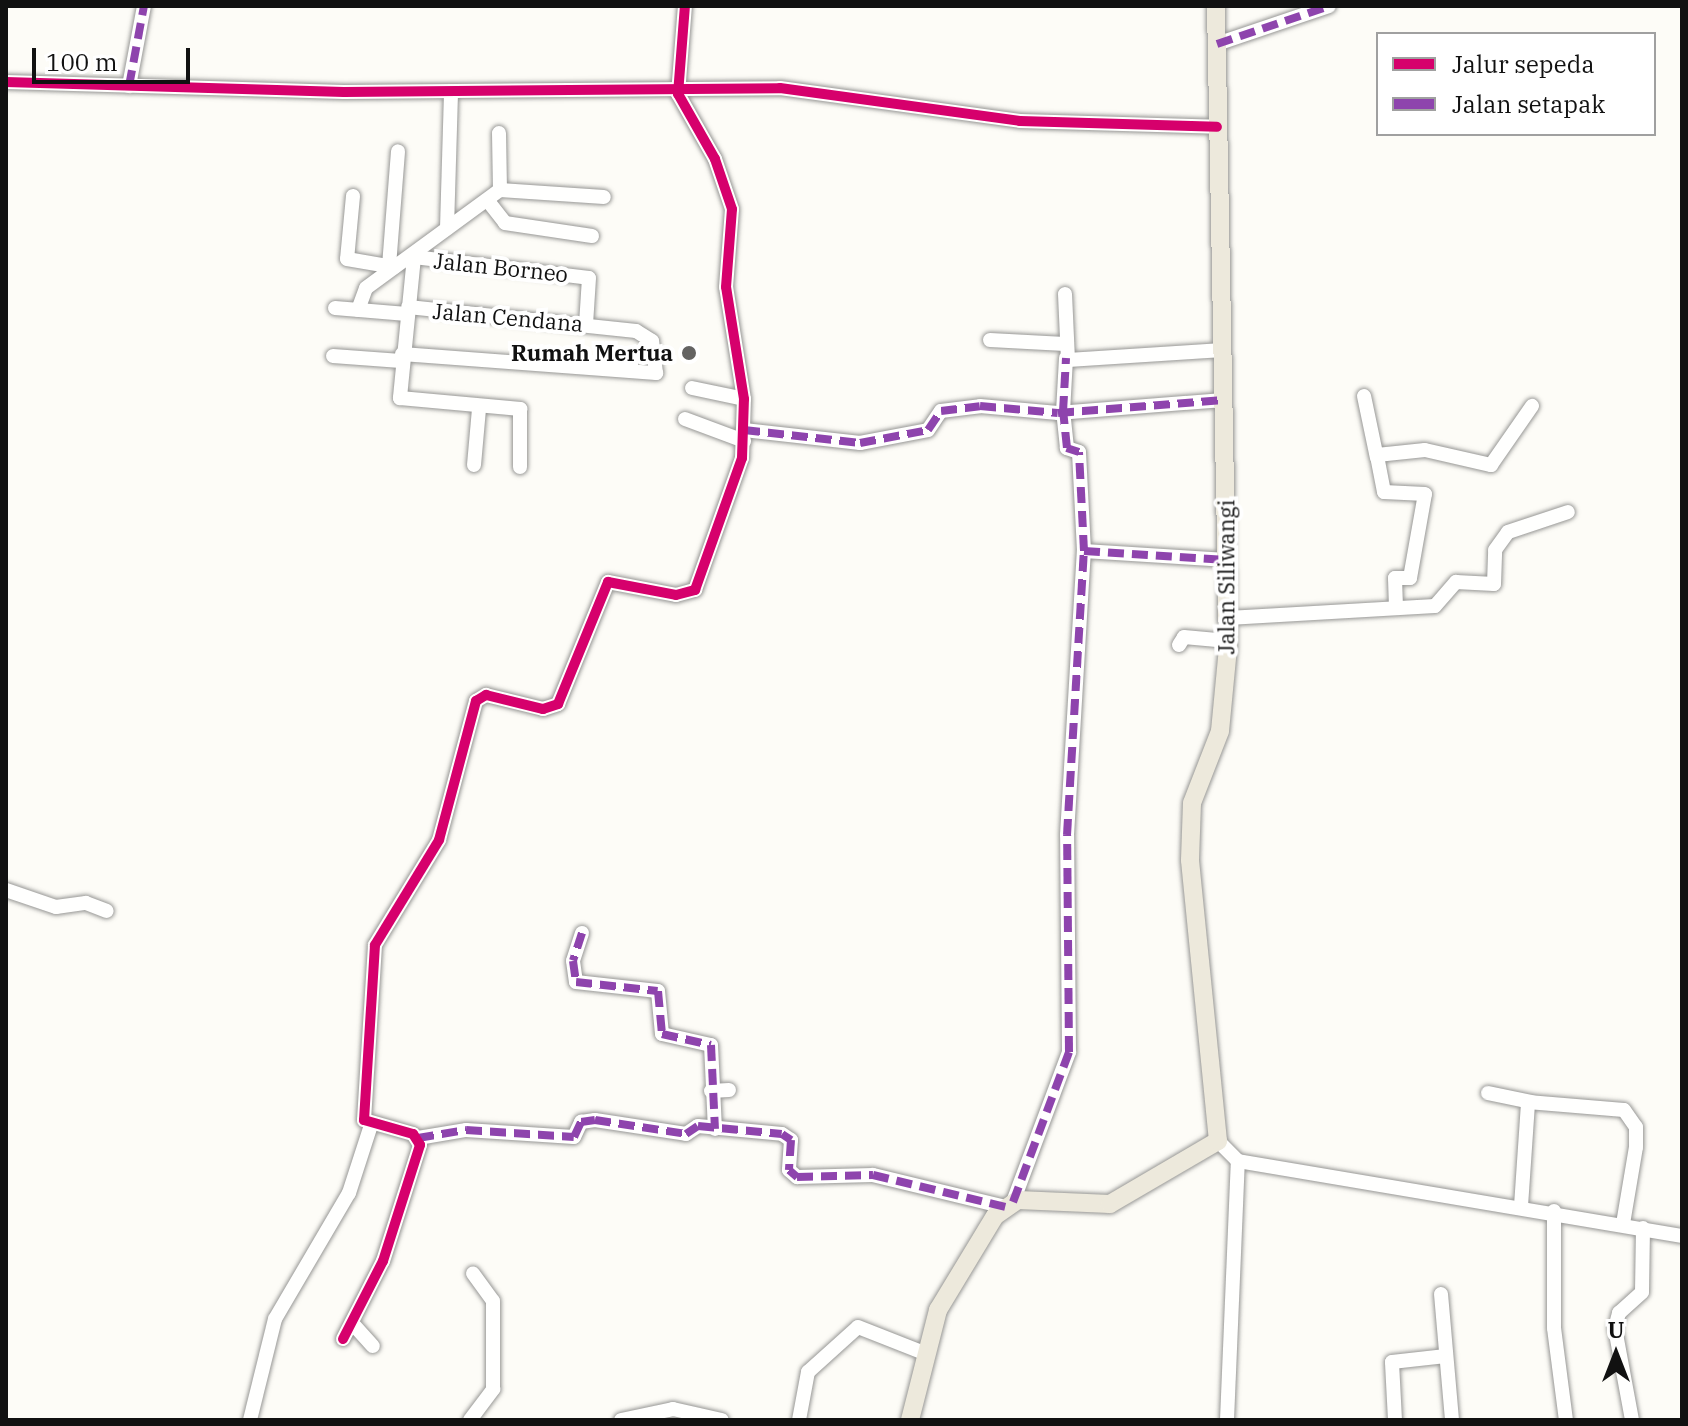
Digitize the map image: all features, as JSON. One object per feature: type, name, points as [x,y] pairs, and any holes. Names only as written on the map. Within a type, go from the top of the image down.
[{"type":"main road","name":"Jalan Siliwangi","points":[[1216,6],[1228,641],[1223,715],[1191,816],[1218,1141]]},
{"type":"main road","points":[[910,1420],[924,1353],[958,1266],[1009,1204],[1110,1204],[1218,1141]]},
{"type":"street","points":[[129,86],[144,6]]},
{"type":"street","points":[[685,6],[677,91],[728,188],[733,228],[726,287],[744,399],[744,435],[695,590],[676,595],[608,582],[558,704],[543,709],[486,695],[476,701],[439,840],[375,945],[364,1120],[370,1128],[418,1138],[466,1130],[574,1137],[581,1122],[595,1120],[686,1134],[696,1126],[786,1135],[790,1173],[797,1177],[873,1175],[1009,1204],[1069,1052],[1067,835],[1084,551],[1079,452],[1067,448],[1063,412],[1065,294]]},
{"type":"street","points":[[1217,44],[1329,6]]},
{"type":"street","points":[[6,82],[204,91]]},
{"type":"street","points":[[6,89],[451,96],[677,91],[805,98],[1020,127],[1217,130]]},
{"type":"street","points":[[447,228],[451,96]]},
{"type":"street","points":[[499,133],[500,190]]},
{"type":"street","points":[[392,266],[398,151]]},
{"type":"street","points":[[358,310],[359,295],[392,266],[414,257],[447,228],[500,190],[604,197]]},
{"type":"street","points":[[353,196],[347,259],[392,266]]},
{"type":"street","points":[[488,201],[505,223],[592,236]]},
{"type":"street","points":[[414,257],[397,392],[403,401],[523,413],[520,467]]},
{"type":"street","name":"Jalan Borneo","points":[[414,257],[589,278],[586,324]]},
{"type":"street","name":"Jalan Cendana","points":[[335,308],[407,310],[586,324],[652,341],[657,370],[648,378],[401,357]]},
{"type":"street","points":[[990,340],[1066,351],[1223,350]]},
{"type":"street","points":[[333,356],[401,357]]},
{"type":"street","points":[[692,388],[744,399]]},
{"type":"street","points":[[1364,396],[1384,492],[1425,494],[1410,578],[1395,578],[1396,607]]},
{"type":"street","points":[[685,419],[744,435],[860,443],[928,430],[941,411],[1063,412],[1223,400]]},
{"type":"street","points":[[1377,458],[1425,450],[1491,465],[1532,406]]},
{"type":"street","points":[[474,465],[479,409]]},
{"type":"street","points":[[1228,618],[1435,606],[1462,580],[1494,584],[1492,558],[1501,539],[1568,512]]},
{"type":"street","points":[[1084,551],[1227,560]]},
{"type":"street","points":[[1179,645],[1184,637],[1228,641]]},
{"type":"street","points":[[6,890],[56,907],[86,903],[107,911]]},
{"type":"street","points":[[582,933],[573,961],[576,982],[660,993],[662,1034],[711,1045],[715,1129]]},
{"type":"street","points":[[711,1091],[729,1090]]},
{"type":"street","points":[[1488,1093],[1531,1102],[1590,1105],[1631,1117],[1636,1147],[1623,1224]]},
{"type":"street","points":[[1521,1206],[1522,1133],[1531,1102]]},
{"type":"street","points":[[250,1420],[275,1319],[349,1193],[370,1128]]},
{"type":"street","points":[[343,1339],[404,1205],[418,1138]]},
{"type":"street","points":[[1218,1141],[1238,1161],[1554,1211],[1681,1236]]},
{"type":"street","points":[[1227,1420],[1238,1161]]},
{"type":"street","points":[[1554,1211],[1554,1328],[1566,1420]]},
{"type":"street","points":[[1632,1420],[1615,1328],[1619,1313],[1642,1292],[1643,1228]]},
{"type":"street","points":[[470,1420],[493,1389],[493,1301],[473,1273]]},
{"type":"street","points":[[1441,1294],[1452,1420]]},
{"type":"street","points":[[352,1323],[373,1346]]},
{"type":"street","points":[[799,1420],[808,1372],[858,1327],[924,1353]]},
{"type":"street","points":[[1395,1420],[1392,1362],[1446,1356]]},
{"type":"street","points":[[621,1420],[673,1409],[722,1420]]},
{"type":"marked path","points":[[129,86],[144,6]]},
{"type":"marked path","points":[[1217,44],[1329,6]]},
{"type":"marked path","points":[[1013,1202],[1069,1052],[1067,835],[1084,551],[1079,452],[1067,448],[1063,412],[1066,358]]},
{"type":"marked path","points":[[744,430],[860,443],[928,430],[941,411],[980,406],[1058,413],[1223,400]]},
{"type":"marked path","points":[[1084,551],[1227,560]]},
{"type":"marked path","points":[[582,933],[573,961],[576,982],[658,991],[662,1034],[711,1045],[715,1129]]},
{"type":"marked path","points":[[418,1138],[466,1130],[574,1137],[581,1122],[595,1120],[686,1134],[698,1126],[782,1134],[791,1140],[789,1170],[797,1177],[873,1175],[1005,1207]]},
{"type":"cycle path","points":[[343,1339],[383,1261],[420,1145],[413,1134],[364,1120],[375,945],[439,840],[476,701],[486,695],[543,709],[558,704],[608,582],[676,595],[695,590],[742,458],[744,399],[726,287],[732,209],[715,159],[678,94],[685,6]]},
{"type":"cycle path","points":[[6,82],[344,92],[780,88],[1020,121],[1217,127]]},
{"type":"place","name":"Rumah Mertua","points":[[689,353]]}]
